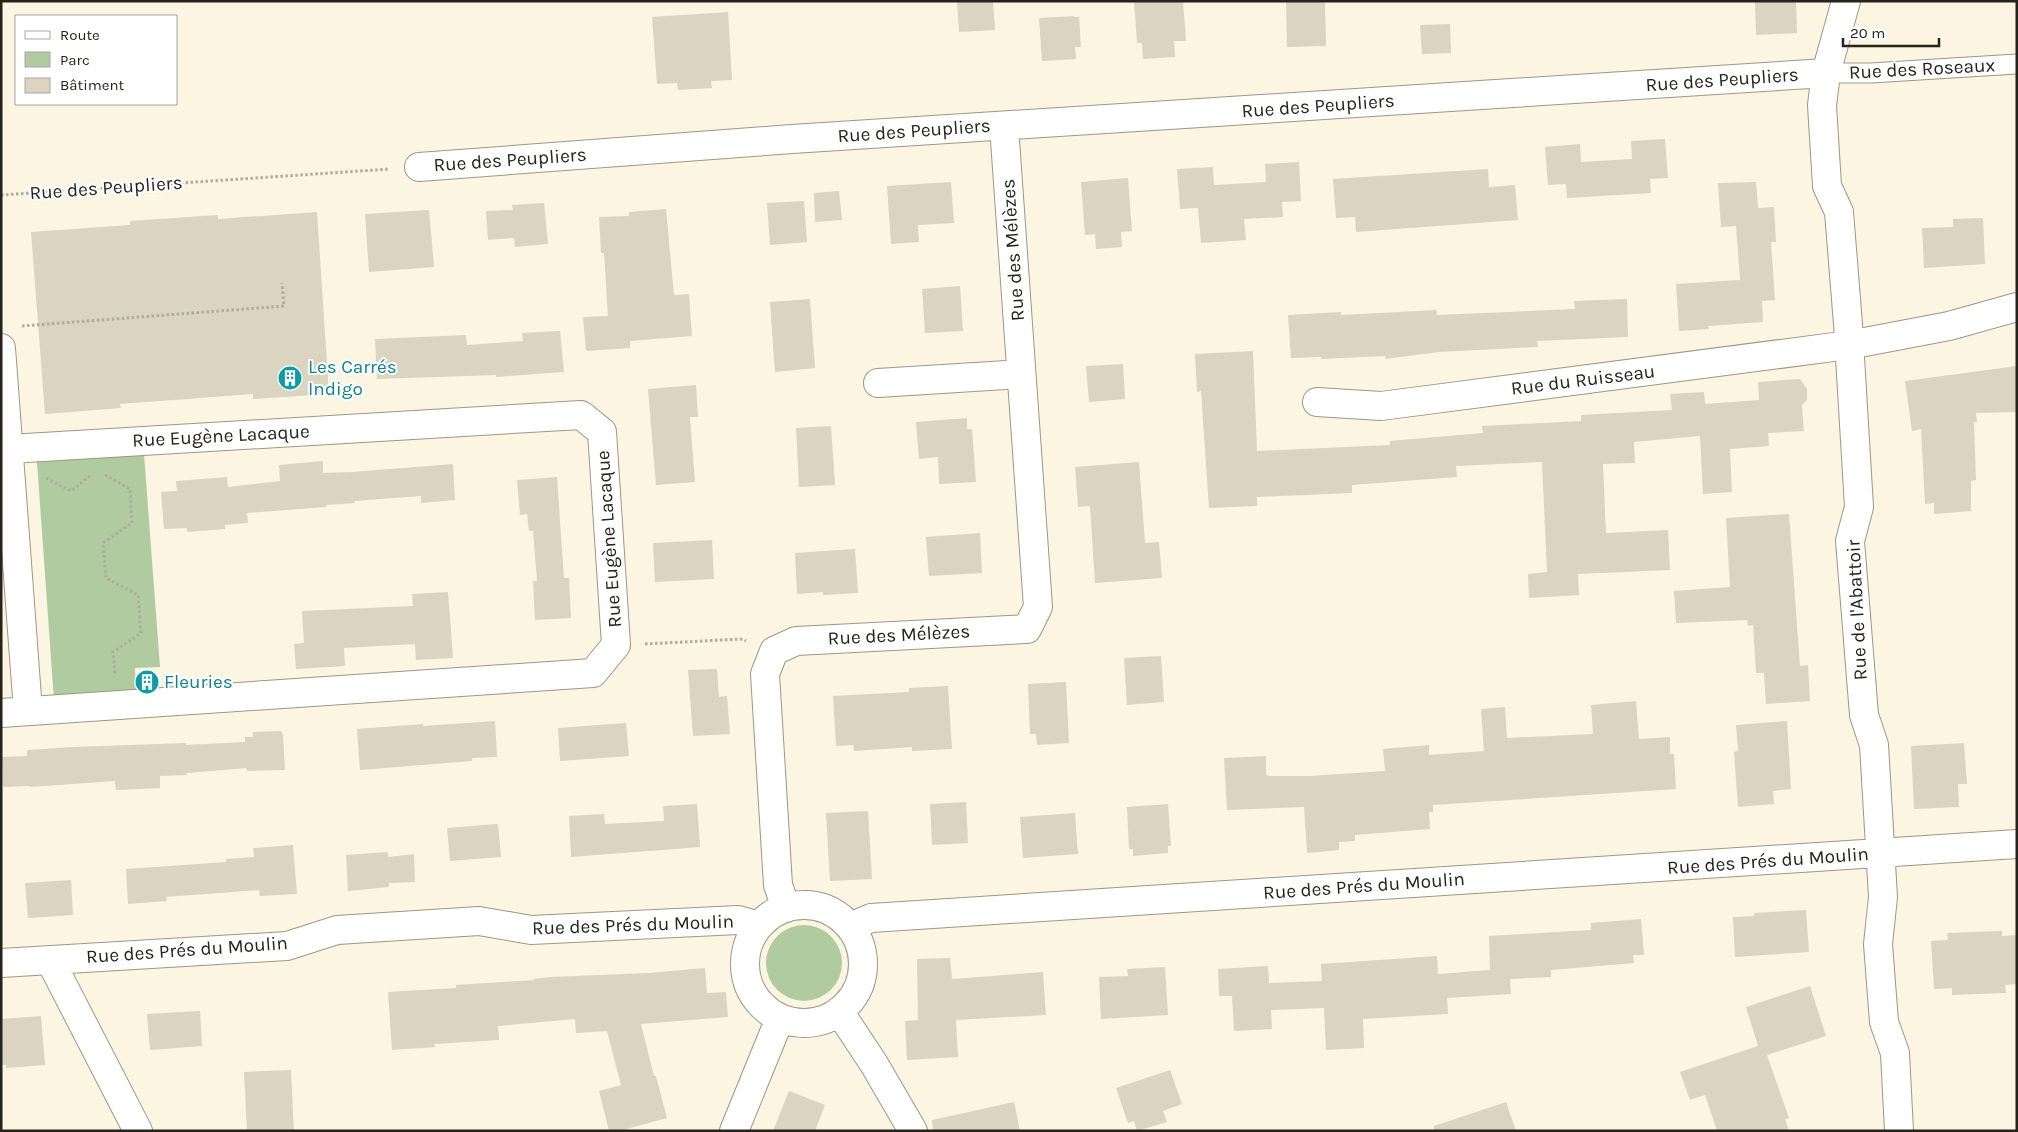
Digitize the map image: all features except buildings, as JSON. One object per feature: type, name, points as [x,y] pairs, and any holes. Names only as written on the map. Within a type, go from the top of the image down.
[{"type":"street","name":"Rue de l'Abattoir","points":[[1846,1],[1826,73],[1822,104],[1827,186],[1838,212],[1849,346],[1859,507],[1850,541],[1864,714],[1874,745],[1883,897],[1878,944],[1884,1022],[1895,1053],[1898,1131]]},
{"type":"street","name":"Rue des Peupliers","points":[[419,167],[792,139],[1826,73]]},
{"type":"street","name":"Rue des Mélèzes","points":[[774,651],[796,641],[1027,629],[1038,607],[1004,126]]},
{"type":"street","name":"Rue du Ruisseau","points":[[1316,402],[1381,406],[1849,346],[1949,326],[2017,307]]},
{"type":"street","points":[[1,348],[28,711]]},
{"type":"street","points":[[878,383],[1021,374]]},
{"type":"street","name":"Rue Eugène Lacaque","points":[[1,713],[593,672],[616,645],[602,432],[581,415],[9,449]]},
{"type":"street","points":[[774,651],[766,674],[778,885],[786,908]]},
{"type":"street","name":"Rue des Prés du Moulin","points":[[850,927],[871,918],[2017,844]]},
{"type":"street","points":[[804,905],[821,908],[837,916],[850,927],[859,944],[863,962],[860,980],[852,998],[839,1011],[826,1019],[795,1022],[780,1018],[764,1008],[753,994],[746,977],[745,959],[749,941],[759,926],[771,915],[786,908],[804,905]]},
{"type":"street","name":"Rue des Prés du Moulin","points":[[1,964],[287,946],[337,930],[479,921],[531,930],[738,920],[759,926]]},
{"type":"street","points":[[50,960],[138,1131]]},
{"type":"street","points":[[839,1011],[874,1064],[913,1131]]},
{"type":"street","points":[[734,1131],[780,1018]]},
{"type":"lane","name":"Rue des Roseaux","points":[[1826,73],[1871,73],[2017,64]]},
{"type":"path","name":"Rue des Peupliers","points":[[1,195],[419,167]]},
{"type":"path","points":[[20,326],[284,306],[282,283]]},
{"type":"path","points":[[9,449],[37,474],[71,491],[97,470],[130,488],[132,523],[103,543],[106,578],[138,595],[141,633],[113,652],[118,706]]},
{"type":"path","points":[[616,645],[742,639],[774,651]]},
{"type":"green space","points":[[144,454],[160,667],[135,668],[136,694],[54,700],[37,462]]},
{"type":"green space","points":[[804,925],[819,928],[831,936],[839,948],[842,963],[839,978],[831,990],[819,998],[804,1001],[789,998],[777,990],[769,978],[766,963],[769,948],[777,936],[789,928]]},
{"type":"place","name":"Les Carrés Indigo","points":[[290,378]]},
{"type":"place","name":"Fleuries","points":[[147,682]]}]
